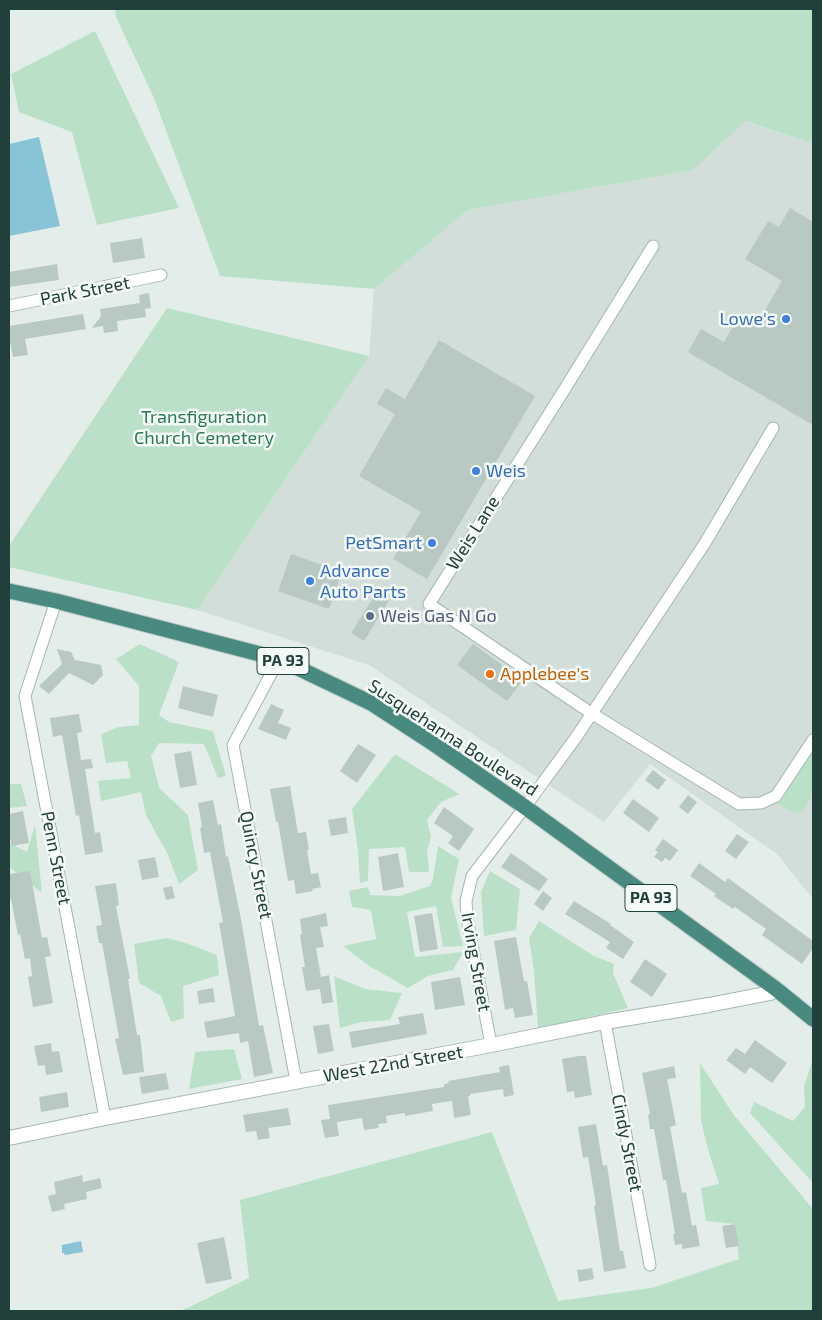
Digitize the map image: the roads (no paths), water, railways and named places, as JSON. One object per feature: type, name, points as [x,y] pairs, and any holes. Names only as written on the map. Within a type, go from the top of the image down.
[{"type":"highway","name":"Susquehanna Boulevard","points":[[9,591],[56,601],[279,659],[371,703],[525,807],[776,989],[813,1019]]},
{"type":"highway","name":"Susquehanna Boulevard","points":[[776,989],[813,1007]]},
{"type":"street","name":"Weis Lane","points":[[652,246],[566,387],[429,604],[591,713],[739,804],[761,803],[776,796],[813,740]]},
{"type":"street","name":"Park Street","points":[[9,306],[161,275]]},
{"type":"street","points":[[525,807],[591,713],[705,543],[773,428]]},
{"type":"street","name":"Penn Street","points":[[56,601],[25,696],[105,1118]]},
{"type":"street","name":"Quincy Street","points":[[279,659],[233,745],[296,1081]]},
{"type":"street","name":"Irving Street","points":[[492,1045],[467,918],[467,893],[472,876],[525,807]]},
{"type":"street","name":"West 22nd Street","points":[[9,1138],[604,1022],[770,993],[776,989]]},
{"type":"street","name":"Cindy Street","points":[[604,1022],[650,1265]]},
{"type":"water","points":[[39,137],[60,226],[9,236],[9,144]]},
{"type":"water","points":[[81,1241],[83,1252],[65,1255],[62,1253],[62,1245]]},
{"type":"place","name":"Lowe's","points":[[786,319]]},
{"type":"place","name":"Weis","points":[[476,471]]},
{"type":"place","name":"PetSmart","points":[[432,543]]},
{"type":"place","name":"Advance Auto Parts","points":[[310,581]]},
{"type":"place","name":"Weis Gas N Go","points":[[370,616]]},
{"type":"place","name":"Applebee's","points":[[490,674]]},
{"type":"park label","name":"Transfiguration Church Cemetery","points":[[204,427]]}]
